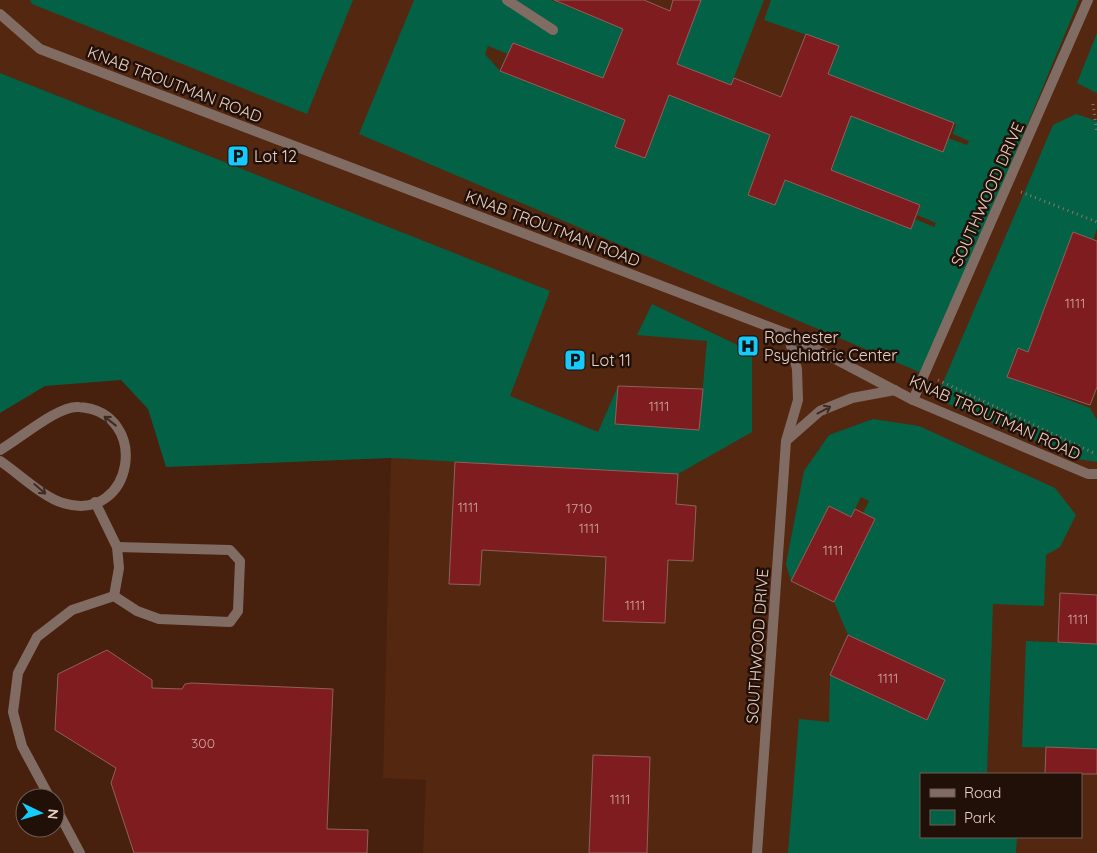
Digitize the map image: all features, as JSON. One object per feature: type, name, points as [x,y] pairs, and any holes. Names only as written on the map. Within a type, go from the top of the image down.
[{"type":"street","points":[[507,0],[553,30]]},
{"type":"street","name":"SOUTHWOOD DRIVE","points":[[913,400],[1088,0]]},
{"type":"street","name":"KNAB TROUTMAN ROAD","points":[[0,14],[40,49],[788,334],[913,400],[1088,474],[1097,474]]},
{"type":"street","name":"SOUTHWOOD DRIVE","points":[[757,853],[786,441],[798,400],[797,369],[788,334]]},
{"type":"street","points":[[786,441],[820,410],[852,398],[895,390]]},
{"type":"street","points":[[0,450],[57,412],[78,406],[98,412],[114,422],[123,434],[127,458],[123,478],[113,494],[95,502],[79,506],[62,503],[46,495],[0,461]]},
{"type":"street","points":[[95,502],[117,547],[119,568],[114,596]]},
{"type":"street","points":[[114,596],[137,611],[159,619],[230,622],[238,611],[240,561],[230,550],[117,547]]},
{"type":"street","points":[[45,788],[22,746],[13,712],[18,673],[37,637],[72,610],[114,596]]},
{"type":"street","points":[[65,825],[80,853]]},
{"type":"path","points":[[1093,104],[1097,133]]},
{"type":"path","points":[[1006,186],[1097,222]]},
{"type":"path","points":[[924,374],[1096,454]]},
{"type":"shaded area","name":"Rochester Psychiatric Center","points":[[0,0],[1097,0],[1097,853],[423,853],[426,780],[383,778],[391,458],[405,234],[0,73]]},
{"type":"green space","points":[[30,0],[353,0],[307,114],[32,4]]},
{"type":"green space","points":[[414,0],[551,0],[630,31],[614,82],[513,43],[508,54],[488,46],[485,54],[500,71],[625,120],[645,158],[675,80],[775,123],[748,195],[775,205],[785,180],[911,229],[915,219],[934,227],[936,223],[917,215],[921,205],[820,166],[839,150],[844,134],[838,129],[844,113],[943,151],[948,138],[967,145],[969,141],[953,134],[956,124],[828,74],[838,46],[764,20],[771,0],[1079,0],[924,374],[359,134]]},
{"type":"green space","points":[[701,0],[764,0],[731,85],[673,74]]},
{"type":"green space","points":[[1097,33],[1097,93],[1077,83]]},
{"type":"green space","points":[[0,73],[550,291],[510,396],[598,432],[618,386],[615,424],[699,430],[707,341],[637,335],[652,304],[752,352],[752,432],[678,474],[391,458],[166,467],[148,409],[121,380],[45,386],[0,413]]},
{"type":"green space","points":[[1076,114],[1097,121],[1097,229],[1093,240],[1073,232],[1028,352],[1018,348],[1007,377],[1090,408],[1097,420],[1097,462],[1078,459],[936,399],[1053,125]]},
{"type":"green space","points":[[873,419],[919,426],[1055,488],[1076,515],[1060,547],[1046,555],[1044,606],[993,604],[987,773],[920,773],[920,838],[1017,838],[1016,853],[788,853],[799,719],[829,722],[830,675],[927,720],[945,681],[848,635],[834,602],[875,519],[863,513],[869,501],[861,497],[851,517],[829,506],[791,581],[786,564],[804,471],[829,435]]},
{"type":"green space","points":[[1026,641],[1097,644],[1097,749],[1022,747]]},
{"type":"building","points":[[554,0],[644,0],[670,11],[673,0],[701,0],[677,64],[731,85],[734,78],[781,97],[806,34],[839,46],[828,74],[954,123],[943,152],[851,116],[831,170],[920,205],[911,229],[785,180],[775,205],[748,195],[770,135],[669,95],[645,158],[615,147],[625,120],[500,71],[513,43],[603,78],[623,29]]},
{"type":"building","points":[[1073,232],[1097,241],[1097,387],[1090,405],[1007,377],[1018,348],[1028,352]]},
{"type":"building","points":[[618,386],[703,389],[699,430],[615,424]]},
{"type":"building","points":[[455,462],[678,474],[676,504],[696,506],[693,561],[668,560],[665,623],[603,621],[606,557],[482,550],[480,585],[449,584]]},
{"type":"building","points":[[829,506],[851,517],[855,509],[875,519],[834,602],[791,581]]},
{"type":"building","points":[[1060,593],[1097,595],[1097,644],[1058,642]]},
{"type":"building","points":[[848,635],[945,680],[927,720],[830,675]]},
{"type":"building","points":[[107,650],[152,680],[152,688],[182,689],[185,684],[191,683],[333,689],[327,829],[368,830],[367,853],[134,853],[111,783],[116,768],[55,730],[58,674]]},
{"type":"building","points":[[1046,747],[1097,749],[1097,774],[1045,773]]},
{"type":"building","points":[[593,755],[650,757],[647,853],[589,853]]},
{"type":"place","name":"Lot 12","points":[[238,156]]},
{"type":"place","name":"Rochester Psychiatric Center","points":[[748,346]]},
{"type":"place","name":"Lot 11","points":[[575,360]]}]
